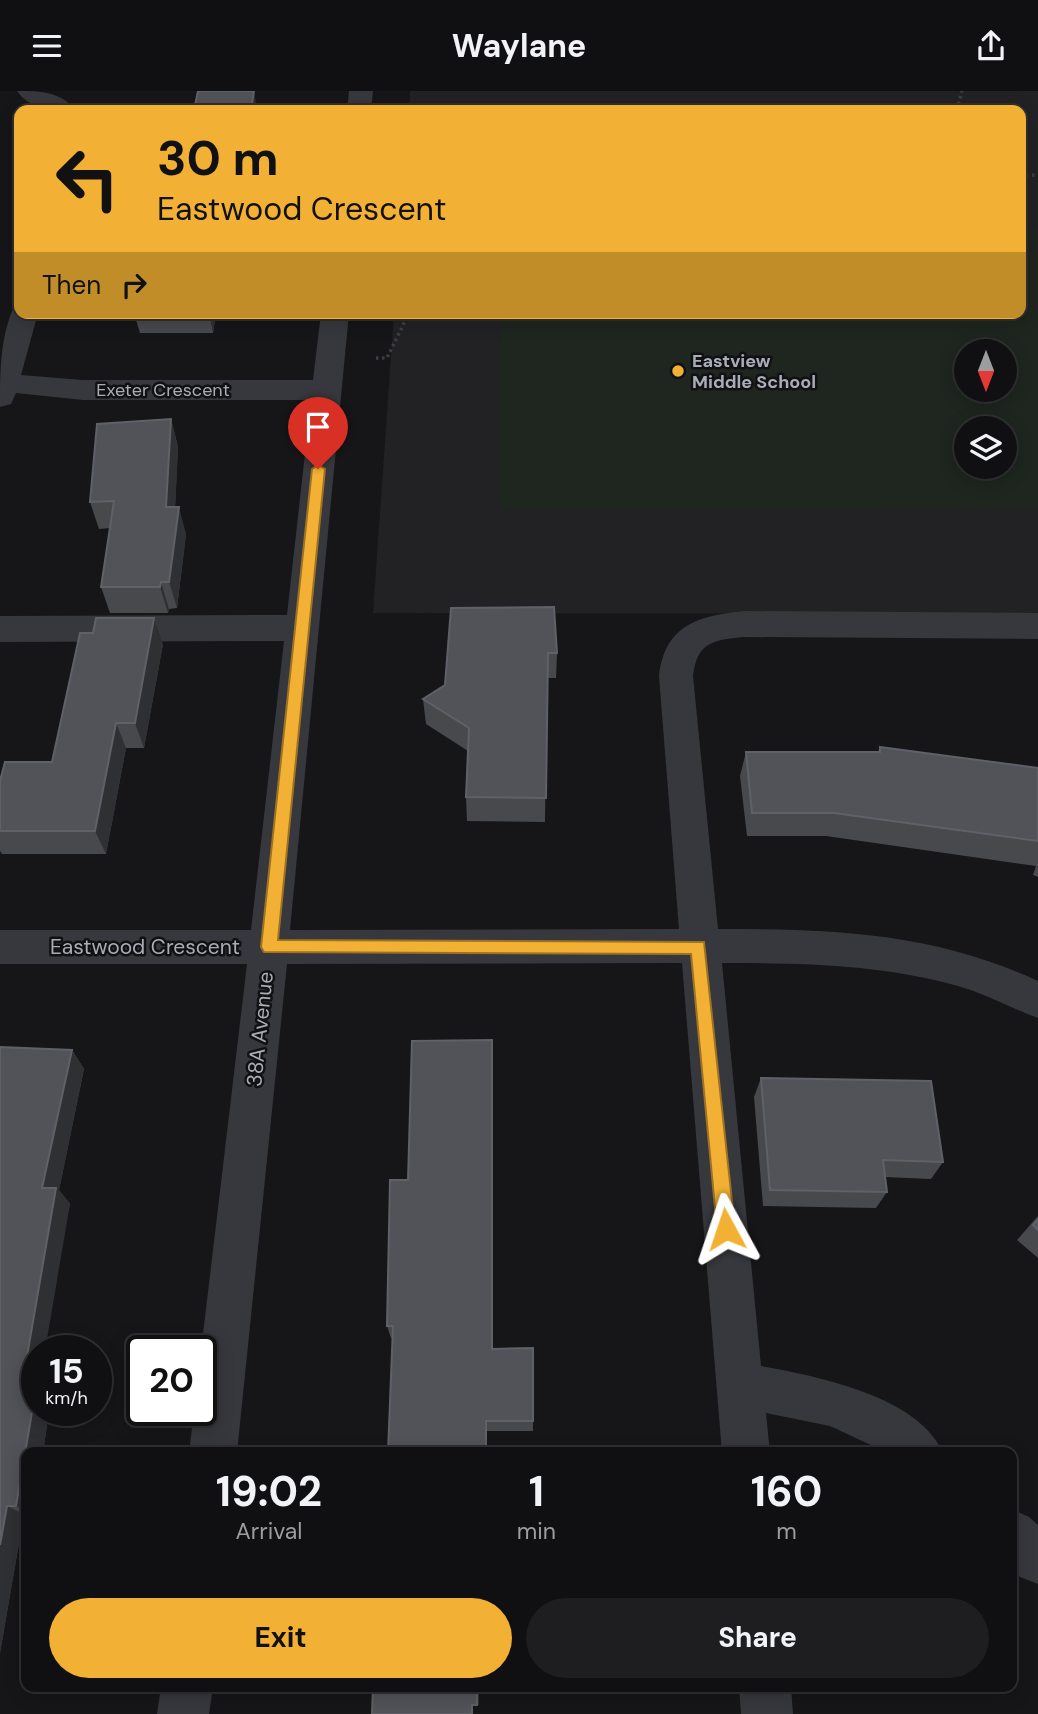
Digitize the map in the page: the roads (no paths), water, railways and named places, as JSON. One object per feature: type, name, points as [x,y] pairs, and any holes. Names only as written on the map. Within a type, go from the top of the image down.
[{"type":"street","points":[[29,91],[53,105]]},
{"type":"street","points":[[2,386],[22,319]]},
{"type":"street","name":"38A Avenue","points":[[214,1447],[334,319]]},
{"type":"street","name":"Exeter Crescent","points":[[2,386],[83,390],[327,390]]},
{"type":"street","points":[[746,1447],[676,676],[680,653],[693,638],[714,627],[744,624],[1038,626]]},
{"type":"street","points":[[0,629],[302,628]]},
{"type":"street","name":"Eastwood Crescent","points":[[0,947],[815,946],[881,951],[940,962],[1006,984],[1038,1000]]},
{"type":"street","points":[[741,1385],[832,1403],[890,1429],[912,1447]]},
{"type":"street","points":[[1017,1539],[1038,1559]]},
{"type":"street","points":[[184,1714],[186,1692]]},
{"type":"street","points":[[765,1692],[767,1714]]},
{"type":"place","name":"Eastview Middle School","points":[[678,371]]}]
